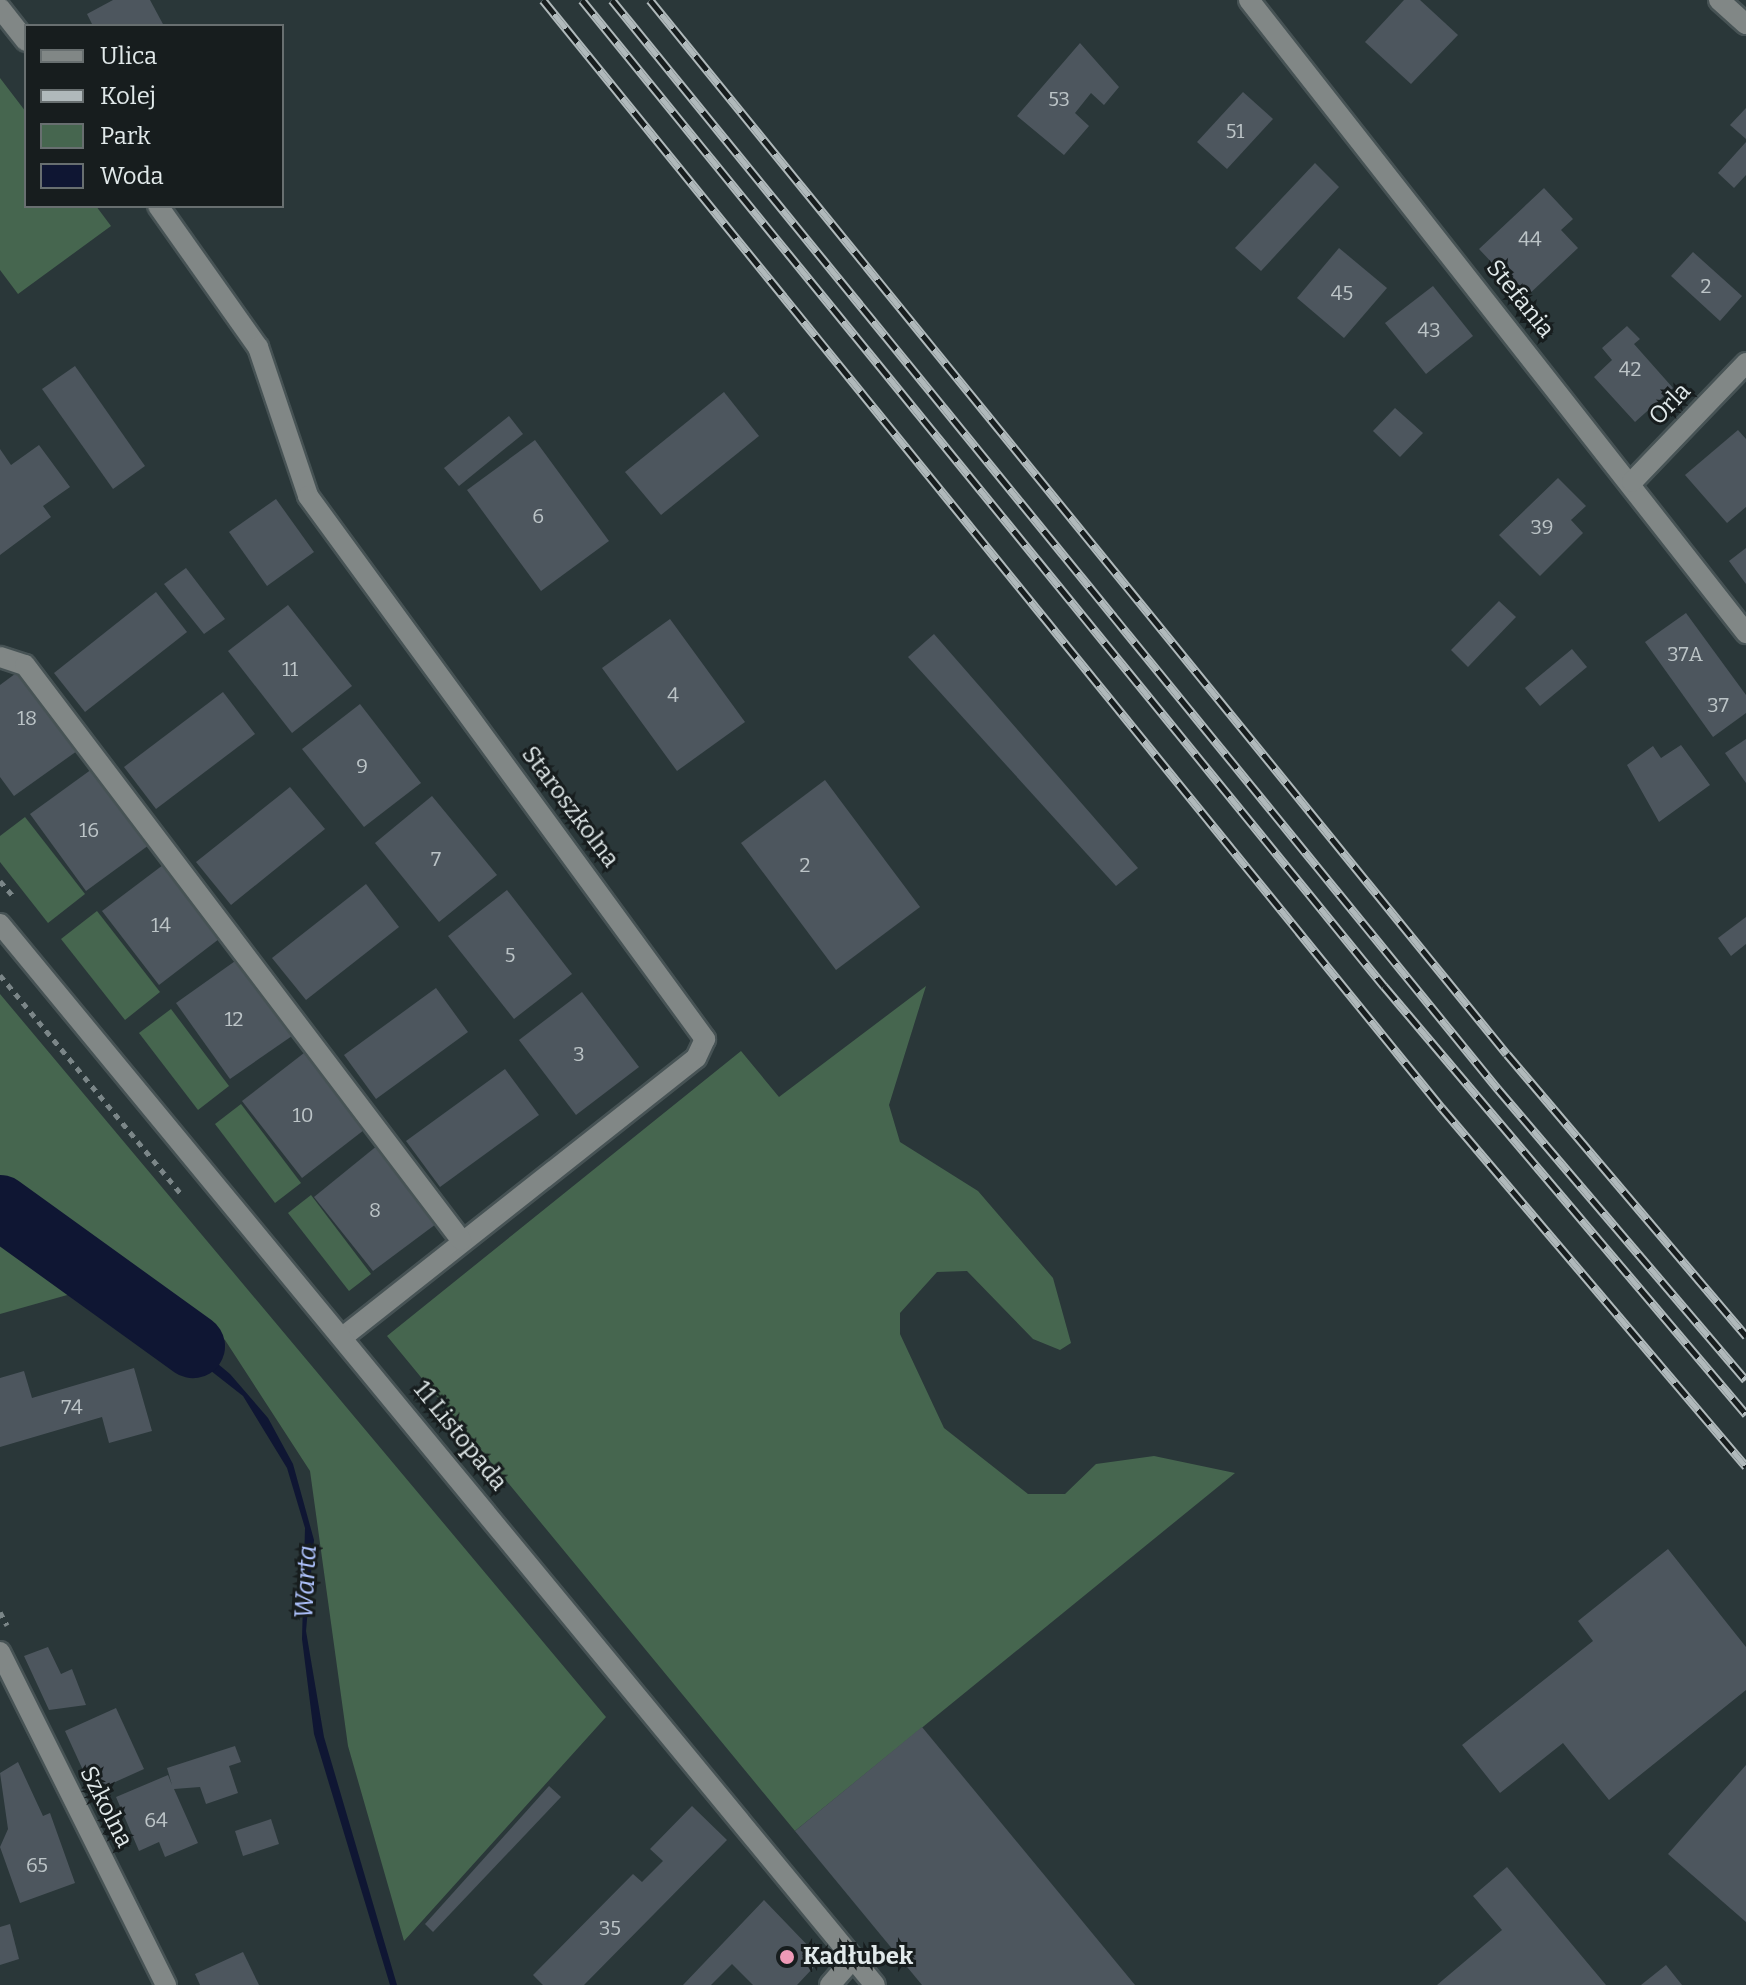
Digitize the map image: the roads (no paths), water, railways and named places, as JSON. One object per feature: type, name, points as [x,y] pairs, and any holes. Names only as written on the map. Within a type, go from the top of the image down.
[{"type":"street","name":"Stefania","points":[[1249,0],[1632,482],[1746,633]]},
{"type":"street","points":[[1719,0],[1746,24]]},
{"type":"street","points":[[0,8],[24,38]]},
{"type":"street","name":"Staroszkolna","points":[[159,208],[258,347],[308,496],[703,1028],[696,1058],[461,1240],[345,1335]]},
{"type":"street","name":"Orla","points":[[1632,482],[1746,363]]},
{"type":"street","points":[[0,657],[25,665],[461,1240]]},
{"type":"street","name":"11 Listopada","points":[[0,924],[345,1335],[875,1985]]},
{"type":"street","name":"Szkolna","points":[[0,1652],[166,1985]]},
{"type":"street","points":[[830,1985],[853,1959]]},
{"type":"water","points":[[0,1202],[36,1228],[61,1238],[70,1234],[73,1248],[117,1281],[108,1294],[0,1221]]},
{"type":"water","points":[[126,1287],[230,1374],[268,1418],[293,1464],[314,1540],[306,1631],[324,1737],[397,1985],[390,1985],[314,1734],[302,1639],[305,1528],[287,1468],[243,1396],[118,1298]]},
{"type":"waterway","name":"Warta","points":[[0,1207],[193,1346]]},
{"type":"railway","points":[[543,0],[1442,1108],[1746,1467]]},
{"type":"railway","points":[[582,0],[1384,986],[1746,1414]]},
{"type":"railway","points":[[612,0],[1498,1089],[1746,1380]]},
{"type":"railway","points":[[650,0],[1507,1054],[1746,1336]]},
{"type":"place","name":"Kadłubek","points":[[787,1957]]}]
